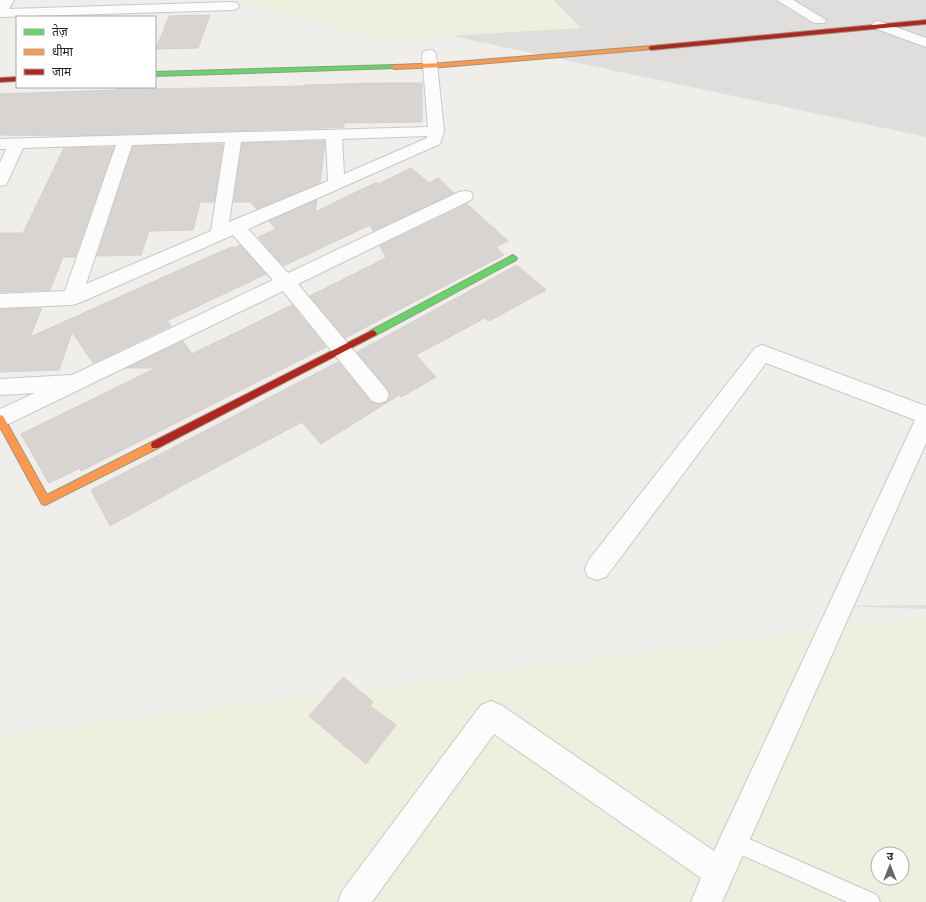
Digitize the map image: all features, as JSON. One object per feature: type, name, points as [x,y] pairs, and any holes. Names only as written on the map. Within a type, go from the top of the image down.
[{"type":"main road","points":[[804,21],[823,19]]},
{"type":"main road","points":[[156,74],[431,57],[614,52],[879,25],[926,22]]},
{"type":"main road","points":[[0,80],[16,79]]},
{"type":"main road","points":[[0,419],[46,501],[341,350],[513,258]]},
{"type":"street","points":[[7,0],[0,13],[90,5],[232,6]]},
{"type":"street","points":[[784,0],[823,19]]},
{"type":"street","points":[[879,25],[926,43]]},
{"type":"street","points":[[0,301],[72,298],[336,182],[434,141],[436,130],[431,57]]},
{"type":"street","points":[[0,144],[436,130]]},
{"type":"street","points":[[334,133],[336,182]]},
{"type":"street","points":[[227,230],[234,136]]},
{"type":"street","points":[[72,298],[126,140]]},
{"type":"street","points":[[0,181],[17,143]]},
{"type":"street","points":[[0,419],[465,196]]},
{"type":"street","points":[[227,230],[286,282],[379,395]]},
{"type":"street","points":[[597,569],[762,353],[926,415]]},
{"type":"street","points":[[0,387],[80,381]]},
{"type":"street","points":[[706,902],[926,418]]},
{"type":"street","points":[[353,902],[491,715],[719,872]]},
{"type":"lane","points":[[733,841],[870,902]]},
{"type":"shaded area","points":[[492,0],[926,0],[926,137],[452,36]]},
{"type":"shaded area","points":[[926,605],[926,609],[839,606]]},
{"type":"green space","points":[[236,0],[553,0],[581,28],[380,40]]},
{"type":"green space","points":[[926,617],[926,902],[0,902],[0,735]]},
{"type":"building","points":[[210,15],[198,48],[156,49],[169,16]]},
{"type":"building","points":[[422,83],[422,122],[344,123],[344,127],[326,128],[70,136],[0,135],[0,94],[117,90],[118,88],[150,89]]},
{"type":"building","points":[[325,141],[320,183],[257,209],[250,202],[234,202],[242,143]]},
{"type":"building","points":[[223,144],[214,202],[200,202],[193,230],[149,231],[141,255],[97,256],[133,146]]},
{"type":"building","points":[[114,147],[75,257],[63,257],[50,290],[0,292],[0,233],[23,233],[64,148]]},
{"type":"building","points":[[411,168],[429,183],[438,178],[454,193],[373,231],[370,225],[283,266],[258,237],[276,229],[269,221],[317,200],[315,212],[377,182],[378,184]]},
{"type":"building","points":[[467,204],[508,241],[496,247],[504,255],[345,338],[310,296],[386,258],[380,246]]},
{"type":"building","points":[[240,245],[266,274],[167,321],[171,326],[93,363],[72,332],[59,370],[0,372],[0,309],[42,308],[30,337],[213,255]]},
{"type":"building","points":[[517,265],[546,290],[489,321],[485,318],[416,355],[436,377],[401,397],[399,395],[321,444],[302,422],[110,526],[91,490],[338,362],[371,402],[379,404],[386,402],[390,396],[387,388],[357,352]]},
{"type":"building","points":[[292,305],[326,347],[81,471],[80,468],[49,483],[21,434],[156,368],[127,368],[183,341],[192,354]]},
{"type":"building","points":[[343,677],[373,702],[370,706],[396,725],[366,764],[309,716]]},
{"type":"traffic: fast","points":[[156,74],[394,67]]},
{"type":"traffic: fast","points":[[373,333],[513,258]]},
{"type":"traffic: slow","points":[[394,67],[443,65],[651,48]]},
{"type":"traffic: slow","points":[[0,419],[45,501],[155,445]]},
{"type":"traffic: jam","points":[[651,48],[926,22]]},
{"type":"traffic: jam","points":[[0,80],[16,79]]},
{"type":"traffic: jam","points":[[155,445],[373,333]]}]
